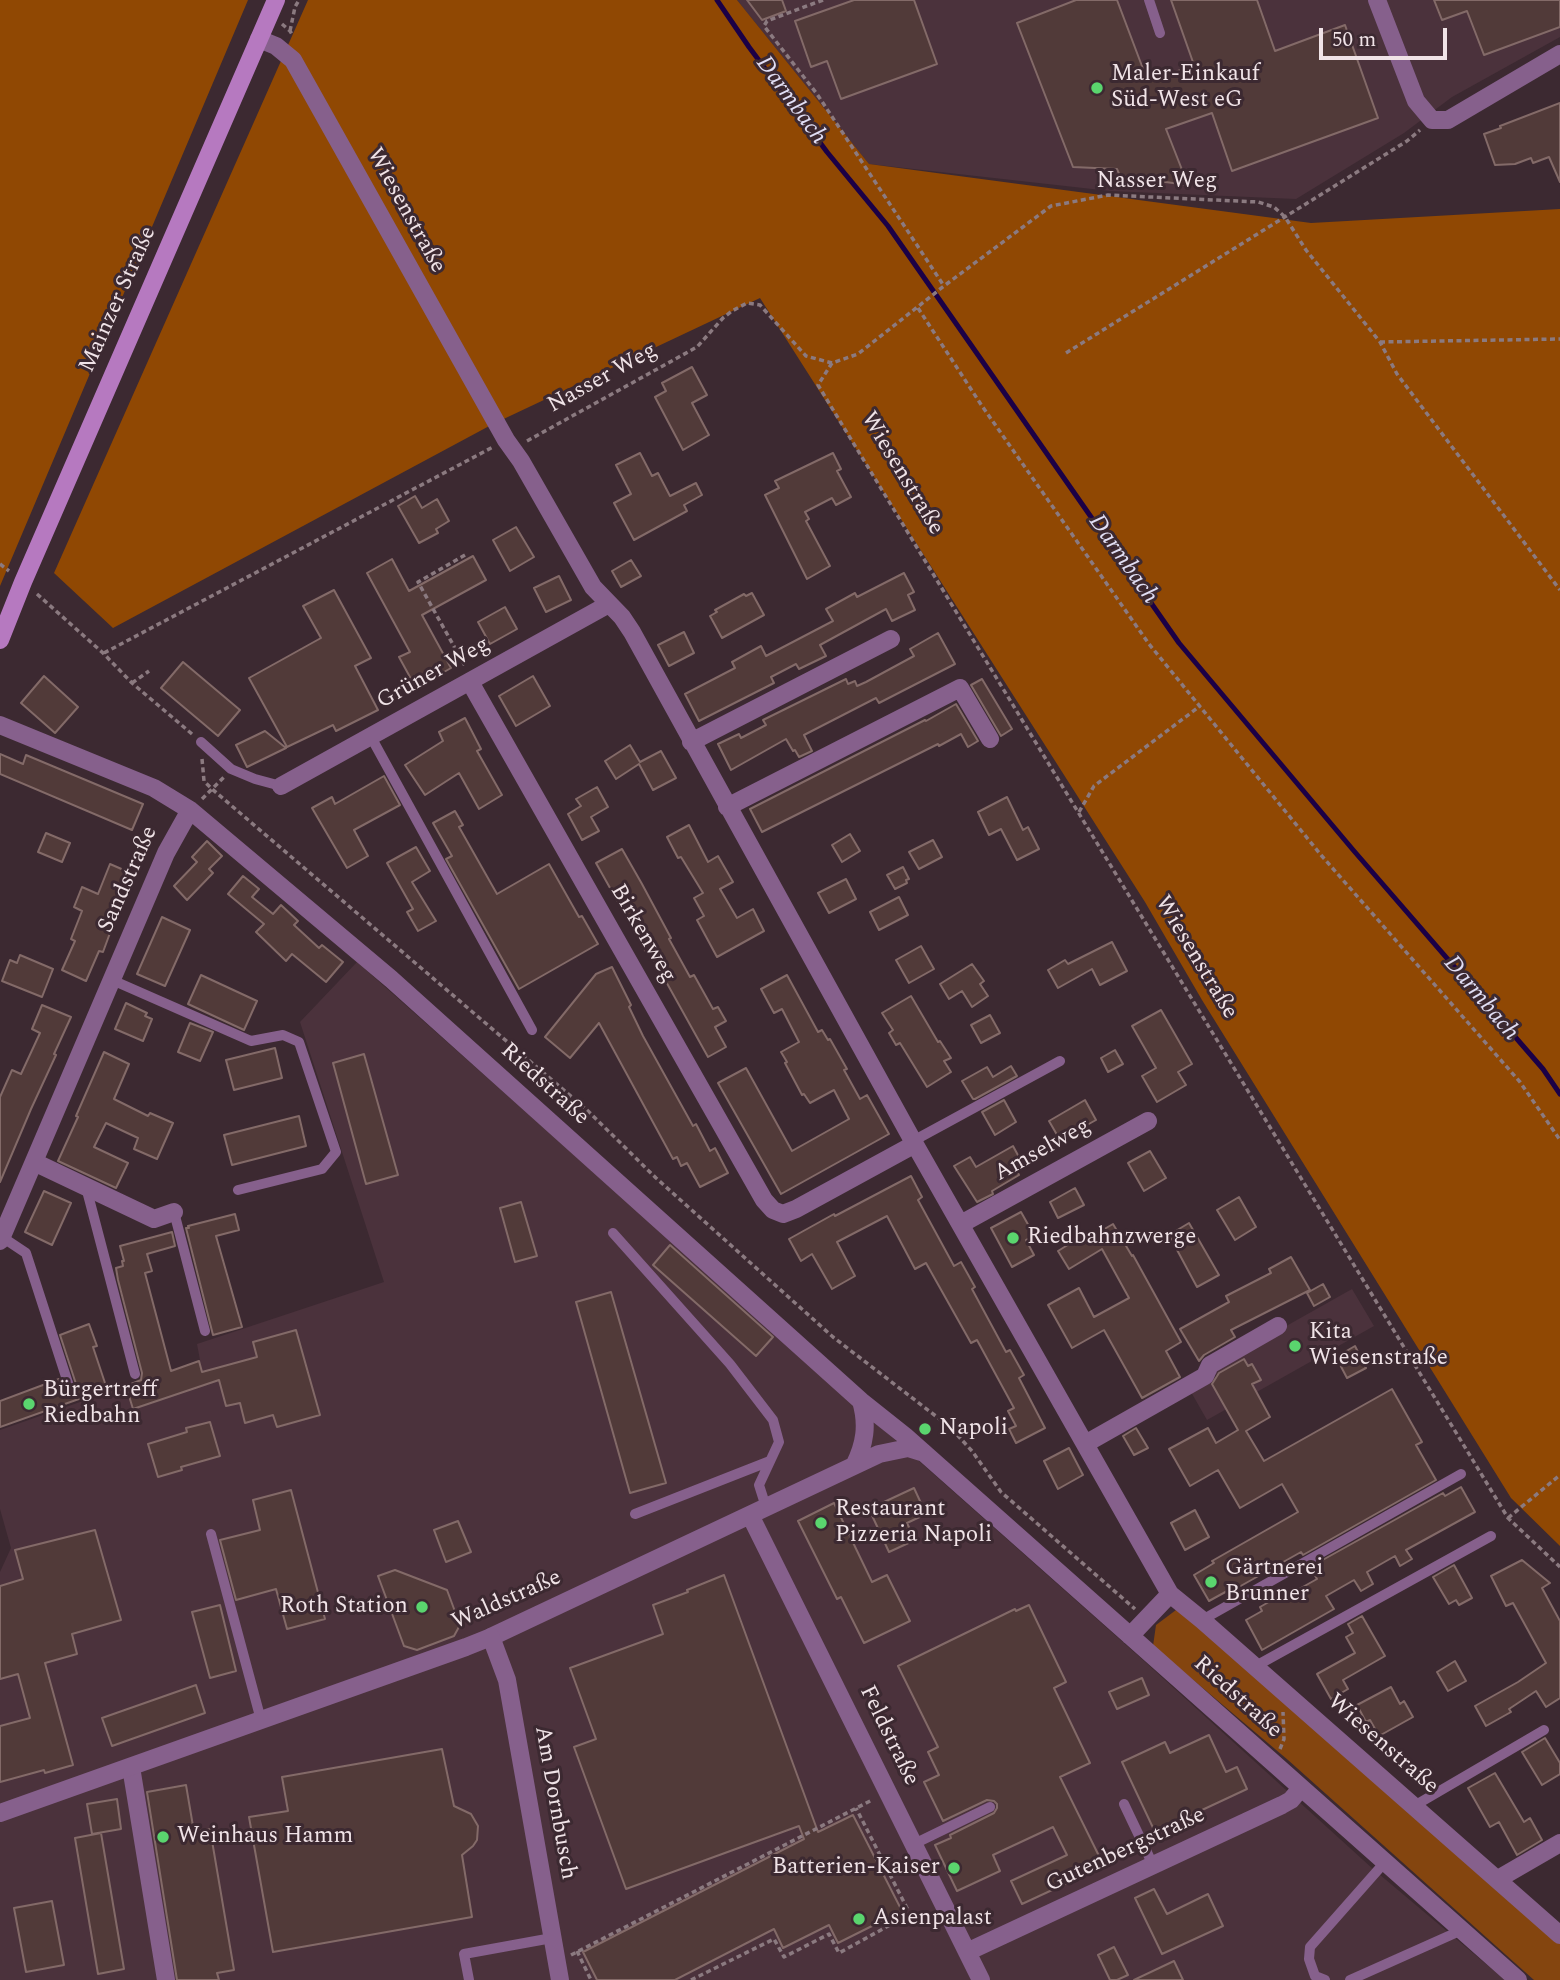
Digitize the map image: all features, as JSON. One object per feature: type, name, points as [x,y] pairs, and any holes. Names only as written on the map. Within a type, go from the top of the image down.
[{"type":"main road","name":"Mainzer Straße","points":[[0,640],[276,0]]},
{"type":"street","points":[[1377,0],[1416,101],[1432,120],[1448,120],[1560,54]]},
{"type":"street","name":"Wiesenstraße","points":[[260,39],[276,46],[293,60],[513,442],[593,587],[632,632],[914,1143],[1170,1594],[1560,1935]]},
{"type":"street","name":"Grüner Weg","points":[[281,786],[610,604]]},
{"type":"street","points":[[691,742],[891,639]]},
{"type":"street","name":"Birkenweg","points":[[472,681],[764,1200],[773,1210],[783,1214],[796,1209],[914,1143]]},
{"type":"street","points":[[727,807],[960,688],[990,738]]},
{"type":"street","name":"Sandstraße","points":[[0,725],[154,788],[190,810],[166,853],[1,1239]]},
{"type":"street","name":"Riedstraße","points":[[190,810],[391,979],[862,1401],[905,1436],[1518,1980]]},
{"type":"street","name":"Amselweg","points":[[961,1224],[1148,1121]]},
{"type":"street","points":[[34,1162],[154,1219],[174,1212]]},
{"type":"street","points":[[1085,1444],[1205,1376],[1210,1365],[1278,1325]]},
{"type":"street","points":[[854,1466],[864,1440],[866,1424],[862,1401]]},
{"type":"street","name":"Waldstraße","points":[[0,1813],[471,1646],[854,1466],[890,1451],[908,1448],[924,1453]]},
{"type":"street","name":"Feldstraße","points":[[758,1511],[888,1792],[981,1980]]},
{"type":"street","points":[[1130,1636],[1170,1594]]},
{"type":"street","name":"Am Dornbusch","points":[[491,1637],[507,1680],[558,1972]]},
{"type":"street","points":[[131,1767],[166,1980]]},
{"type":"street","name":"Gutenbergstraße","points":[[967,1952],[1288,1802],[1301,1788]]},
{"type":"street","points":[[1498,1879],[1560,1843]]},
{"type":"lane","points":[[1149,0],[1160,33]]},
{"type":"lane","points":[[371,737],[532,1030]]},
{"type":"lane","points":[[201,742],[231,769],[281,786]]},
{"type":"lane","points":[[112,980],[251,1041],[283,1035],[299,1042],[336,1152],[322,1169],[238,1190]]},
{"type":"lane","points":[[914,1143],[1060,1061]]},
{"type":"lane","points":[[86,1187],[135,1374]]},
{"type":"lane","points":[[174,1212],[205,1331]]},
{"type":"lane","points":[[612,1233],[730,1364],[773,1420],[779,1442],[759,1485],[758,1511]]},
{"type":"lane","points":[[1,1239],[26,1252],[69,1386]]},
{"type":"lane","points":[[635,1514],[770,1461]]},
{"type":"lane","points":[[1202,1620],[1461,1474]]},
{"type":"lane","points":[[211,1534],[261,1720]]},
{"type":"lane","points":[[1254,1667],[1491,1536]]},
{"type":"lane","points":[[1414,1806],[1544,1730]]},
{"type":"lane","points":[[1124,1804],[1153,1865]]},
{"type":"lane","points":[[914,1844],[990,1807]]},
{"type":"lane","points":[[1325,1980],[1315,1976],[1309,1959],[1310,1947],[1385,1862]]},
{"type":"lane","points":[[1350,1980],[1462,1930]]},
{"type":"lane","points":[[469,1980],[464,1954],[552,1938]]},
{"type":"path","points":[[290,31],[299,0]]},
{"type":"path","points":[[823,0],[767,21],[764,26],[817,94],[944,286]]},
{"type":"path","points":[[1066,353],[1407,141],[1432,120]]},
{"type":"path","name":"Nasser Weg","points":[[103,653],[697,347],[723,318],[747,303],[760,304],[806,356],[832,363],[858,354],[1051,206],[1108,195],[1258,202],[1274,207],[1285,217]]},
{"type":"path","points":[[1285,217],[1306,250],[1380,342],[1397,374],[1560,590]]},
{"type":"path","points":[[918,308],[982,406],[1149,644],[1321,855],[1520,1082],[1560,1140]]},
{"type":"path","points":[[1380,342],[1560,339]]},
{"type":"path","name":"Wiesenstraße","points":[[832,363],[818,385],[1507,1518],[1560,1567]]},
{"type":"path","points":[[465,555],[418,582],[472,681]]},
{"type":"path","points":[[23,582],[103,653],[132,683],[201,742],[204,780],[212,789],[587,1110],[656,1178],[833,1337],[950,1427],[972,1451],[1001,1492],[1146,1619]]},
{"type":"path","points":[[132,683],[149,671]]},
{"type":"path","points":[[1078,813],[1094,786],[1200,706]]},
{"type":"path","points":[[1507,1518],[1560,1475]]},
{"type":"path","points":[[1275,1765],[1284,1739],[1283,1710],[1290,1698]]},
{"type":"path","points":[[558,1972],[577,1951],[888,1792]]},
{"type":"path","points":[[691,1980],[774,1939],[784,1957],[831,1933],[839,1953],[910,1914],[856,1808]]},
{"type":"path","points":[[577,1951],[592,1980]]},
{"type":"shaded area","points":[[0,0],[248,0],[0,586]]},
{"type":"shaded area","points":[[308,0],[737,0],[869,164],[1311,223],[1560,209],[1560,1546],[1511,1498],[1202,1000],[1145,902],[760,298],[493,424],[113,628],[54,573]]},
{"type":"shaded area","points":[[737,0],[1560,0],[1560,37],[1452,97],[1404,133],[1296,199],[1110,191],[869,164]]},
{"type":"shaded area","points":[[357,962],[1143,1660],[1373,1869],[1505,1980],[0,1980],[0,1572],[11,1548],[0,1509],[0,1430],[200,1360],[197,1344],[384,1282],[300,1022]]},
{"type":"shaded area","name":"Kita Wiesenstraße","points":[[1352,1289],[1374,1326],[1207,1420],[1191,1392],[1217,1376],[1217,1365]]},
{"type":"shaded area","points":[[1176,1610],[1191,1619],[1560,1943],[1560,1980],[1534,1980],[1288,1760],[1153,1646],[1156,1625]]},
{"type":"building","points":[[747,0],[782,0],[786,11],[762,20]]},
{"type":"building","points":[[854,0],[914,0],[937,64],[841,99],[827,61],[811,67],[795,21]]},
{"type":"building","points":[[1076,0],[1117,0],[1148,82],[1194,65],[1171,0],[1257,0],[1275,51],[1345,25],[1378,118],[1232,171],[1212,113],[1166,129],[1188,185],[1120,176],[1117,169],[1073,167],[1017,23]]},
{"type":"building","points":[[1434,0],[1560,0],[1560,27],[1484,55],[1467,11],[1442,20]]},
{"type":"building","points":[[1560,103],[1560,182],[1549,157],[1533,163],[1531,158],[1515,164],[1495,165],[1484,134]]},
{"type":"building","points":[[692,367],[707,395],[692,403],[709,435],[683,450],[655,397],[666,391],[662,383]]},
{"type":"building","points":[[640,453],[652,476],[658,473],[670,496],[696,483],[702,495],[684,505],[687,511],[634,540],[614,503],[631,494],[616,465]]},
{"type":"building","points":[[833,453],[841,469],[837,471],[851,497],[836,505],[832,498],[805,512],[809,519],[806,521],[830,566],[807,579],[765,495],[779,488],[775,481]]},
{"type":"building","points":[[415,496],[422,508],[437,499],[449,521],[436,529],[438,533],[419,543],[398,506]]},
{"type":"building","points":[[516,527],[534,557],[510,571],[493,540]]},
{"type":"building","points":[[473,556],[486,580],[422,615],[451,668],[416,688],[399,657],[410,652],[367,573],[392,559],[409,591]]},
{"type":"building","points":[[631,560],[641,576],[621,587],[612,571]]},
{"type":"building","points":[[904,573],[914,592],[908,595],[915,610],[892,621],[886,609],[820,645],[826,656],[799,669],[796,664],[771,677],[774,683],[699,721],[685,694],[735,668],[732,662],[761,646],[766,656],[833,621],[826,609],[855,593],[857,597]]},
{"type":"building","points":[[559,576],[571,600],[546,612],[534,588]]},
{"type":"building","points":[[334,590],[371,658],[355,666],[378,710],[336,731],[333,725],[287,747],[249,678],[321,638],[303,606]]},
{"type":"building","points":[[752,593],[764,615],[722,638],[710,616],[717,612],[715,610],[744,594],[746,596]]},
{"type":"building","points":[[505,607],[517,629],[490,644],[478,622]]},
{"type":"building","points":[[684,632],[694,653],[669,666],[658,645]]},
{"type":"building","points":[[938,633],[955,664],[879,703],[876,698],[804,735],[812,751],[799,757],[786,739],[731,770],[718,744],[739,734],[741,738],[766,725],[763,720],[846,679],[848,684],[855,681],[857,686],[866,682],[914,656],[910,649]]},
{"type":"building","points":[[183,662],[240,710],[218,736],[161,688]]},
{"type":"building","points":[[44,676],[78,707],[55,733],[21,703]]},
{"type":"building","points":[[533,676],[550,706],[516,726],[499,696]]},
{"type":"building","points":[[982,679],[1012,729],[1001,736],[971,685]]},
{"type":"building","points":[[956,704],[978,741],[968,747],[961,734],[762,832],[750,809]]},
{"type":"building","points":[[465,718],[481,749],[477,751],[502,795],[479,809],[459,773],[425,795],[405,765],[443,741],[439,732]]},
{"type":"building","points":[[265,731],[286,748],[247,767],[236,745]]},
{"type":"building","points":[[630,745],[640,762],[661,751],[676,778],[653,790],[639,764],[616,779],[605,761]]},
{"type":"building","points":[[0,754],[23,764],[26,755],[143,804],[132,830],[0,774]]},
{"type":"building","points":[[384,776],[400,805],[354,830],[368,856],[347,868],[312,808],[332,797],[335,804]]},
{"type":"building","points":[[597,787],[608,807],[591,817],[599,831],[582,840],[568,814],[581,806],[576,799]]},
{"type":"building","points":[[1007,797],[1023,830],[1028,827],[1039,849],[1017,860],[1001,829],[989,835],[978,812]]},
{"type":"building","points":[[455,811],[463,825],[459,827],[497,894],[549,864],[598,944],[519,989],[446,859],[452,856],[433,823]]},
{"type":"building","points":[[689,825],[708,862],[718,856],[733,882],[720,889],[737,918],[753,909],[764,931],[717,957],[697,920],[704,916],[694,898],[703,893],[681,857],[678,858],[667,837]]},
{"type":"building","points":[[46,833],[70,843],[62,862],[38,852]]},
{"type":"building","points":[[850,834],[860,851],[842,862],[832,845]]},
{"type":"building","points":[[933,840],[942,857],[919,869],[909,852]]},
{"type":"building","points":[[207,841],[222,856],[209,869],[213,873],[187,900],[174,886],[197,862],[192,857]]},
{"type":"building","points":[[416,847],[430,871],[412,882],[436,921],[418,931],[407,912],[413,909],[387,863]]},
{"type":"building","points":[[622,849],[690,977],[694,975],[713,1009],[718,1007],[726,1021],[715,1027],[726,1047],[708,1057],[596,863]]},
{"type":"building","points":[[110,864],[133,874],[108,932],[110,933],[103,952],[99,951],[86,981],[62,970],[75,941],[71,939],[82,911],[74,907],[82,887],[98,894]]},
{"type":"building","points":[[903,867],[909,879],[895,889],[887,875]]},
{"type":"building","points":[[243,876],[259,889],[252,897],[273,914],[281,905],[298,921],[294,925],[319,948],[322,945],[343,962],[326,982],[292,954],[286,961],[256,932],[264,924],[228,894]]},
{"type":"building","points":[[846,879],[856,899],[829,913],[818,893]]},
{"type":"building","points":[[899,897],[908,915],[879,930],[870,912]]},
{"type":"building","points":[[162,917],[190,930],[165,986],[137,974]]},
{"type":"building","points":[[1112,942],[1127,971],[1100,985],[1092,969],[1058,988],[1048,970],[1065,960],[1068,964]]},
{"type":"building","points":[[921,946],[934,969],[909,983],[896,960]]},
{"type":"building","points":[[20,955],[53,969],[42,997],[2,981],[10,960],[17,963]]},
{"type":"building","points":[[972,964],[984,981],[980,984],[988,996],[972,1007],[962,991],[949,999],[940,984]]},
{"type":"building","points":[[612,967],[643,1036],[693,1126],[696,1124],[710,1151],[715,1148],[728,1173],[700,1187],[687,1163],[681,1166],[677,1157],[673,1159],[599,1023],[570,1058],[545,1037],[596,974]]},
{"type":"building","points":[[201,975],[257,1001],[244,1030],[188,1004]]},
{"type":"building","points":[[787,975],[818,1032],[822,1030],[828,1040],[830,1039],[860,1099],[867,1095],[889,1134],[781,1194],[718,1083],[746,1068],[792,1151],[849,1119],[834,1090],[810,1103],[804,1094],[802,1095],[785,1063],[787,1062],[781,1052],[799,1042],[782,1009],[774,1013],[761,989]]},
{"type":"building","points":[[911,996],[938,1042],[940,1041],[951,1058],[944,1061],[951,1072],[927,1087],[900,1043],[896,1045],[889,1033],[893,1030],[882,1013]]},
{"type":"building","points":[[126,1003],[147,1013],[145,1016],[152,1019],[143,1041],[115,1029]]},
{"type":"building","points":[[42,1005],[71,1017],[0,1182],[0,1097],[12,1070],[21,1074],[40,1033],[32,1029]]},
{"type":"building","points":[[1161,1010],[1192,1064],[1178,1072],[1186,1085],[1157,1102],[1142,1076],[1156,1068],[1132,1026]]},
{"type":"building","points":[[990,1015],[1000,1033],[981,1043],[971,1025]]},
{"type":"building","points":[[190,1023],[213,1032],[200,1061],[178,1052]]},
{"type":"building","points":[[275,1048],[282,1078],[234,1090],[226,1060]]},
{"type":"building","points":[[1115,1050],[1123,1064],[1108,1072],[1101,1058]]},
{"type":"building","points":[[104,1052],[129,1064],[114,1099],[148,1116],[150,1113],[173,1123],[157,1159],[134,1149],[138,1138],[106,1123],[94,1147],[128,1163],[116,1188],[58,1161]]},
{"type":"building","points":[[364,1054],[398,1175],[366,1184],[333,1063]]},
{"type":"building","points":[[1011,1066],[1017,1076],[975,1099],[962,1081],[987,1067],[993,1077]]},
{"type":"building","points":[[1004,1100],[1016,1122],[995,1135],[982,1112]]},
{"type":"building","points":[[1085,1100],[1096,1120],[1060,1140],[1049,1121]]},
{"type":"building","points":[[299,1116],[306,1146],[232,1165],[224,1135]]},
{"type":"building","points":[[1013,1146],[1020,1159],[1013,1163],[1019,1175],[977,1202],[954,1166],[970,1157],[976,1167]]},
{"type":"building","points":[[1150,1151],[1166,1178],[1144,1191],[1128,1163]]},
{"type":"building","points":[[911,1176],[922,1197],[918,1200],[954,1266],[961,1262],[975,1287],[972,1289],[1006,1352],[1010,1350],[1024,1375],[1019,1378],[1045,1428],[1016,1443],[1009,1429],[1016,1426],[1008,1411],[1014,1408],[977,1340],[971,1343],[926,1263],[915,1269],[887,1216],[837,1242],[855,1276],[832,1289],[812,1254],[801,1261],[789,1239]]},
{"type":"building","points":[[1075,1188],[1084,1205],[1058,1218],[1050,1202]]},
{"type":"building","points":[[44,1191],[71,1203],[52,1245],[25,1232]]},
{"type":"building","points":[[1239,1197],[1256,1227],[1235,1240],[1217,1210]]},
{"type":"building","points":[[521,1202],[537,1256],[515,1262],[500,1208]]},
{"type":"building","name":"Riedbahnzwerge","points":[[1021,1212],[1034,1235],[1026,1240],[1034,1255],[1012,1267],[991,1228]]},
{"type":"building","points":[[235,1214],[239,1230],[216,1236],[242,1327],[213,1335],[186,1228]]},
{"type":"building","points":[[1189,1223],[1219,1275],[1197,1287],[1169,1235]]},
{"type":"building","points":[[1113,1224],[1181,1342],[1166,1351],[1180,1377],[1142,1398],[1104,1330],[1072,1348],[1048,1305],[1079,1288],[1094,1317],[1129,1298],[1102,1249],[1069,1269],[1058,1251],[1079,1238],[1082,1242]]},
{"type":"building","points":[[172,1232],[175,1246],[147,1254],[152,1271],[145,1273],[171,1371],[199,1361],[202,1372],[257,1357],[253,1342],[296,1330],[320,1415],[277,1427],[273,1415],[245,1423],[240,1403],[226,1406],[219,1380],[133,1409],[126,1386],[141,1380],[142,1373],[118,1280],[116,1268],[123,1266],[124,1261],[120,1246]]},
{"type":"building","points":[[670,1245],[773,1337],[756,1356],[653,1265]]},
{"type":"building","points":[[1291,1257],[1310,1290],[1231,1330],[1235,1337],[1204,1355],[1199,1361],[1180,1329],[1229,1302],[1226,1296],[1271,1273],[1269,1269]]},
{"type":"building","points":[[1323,1284],[1330,1297],[1314,1306],[1307,1293]]},
{"type":"building","points":[[611,1292],[666,1483],[630,1493],[576,1302]]},
{"type":"building","points":[[89,1324],[97,1346],[93,1347],[107,1389],[0,1427],[0,1401],[59,1379],[65,1392],[71,1393],[75,1390],[76,1384],[60,1335]]},
{"type":"building","points":[[1355,1346],[1366,1368],[1347,1378],[1336,1357]]},
{"type":"building","points":[[1244,1359],[1248,1366],[1252,1364],[1261,1380],[1252,1384],[1270,1417],[1246,1431],[1264,1461],[1392,1389],[1422,1442],[1416,1445],[1436,1480],[1303,1555],[1301,1552],[1209,1601],[1194,1575],[1214,1563],[1212,1561],[1298,1512],[1282,1484],[1240,1508],[1218,1470],[1190,1486],[1169,1449],[1208,1428],[1216,1443],[1238,1430],[1212,1384],[1219,1373]]},
{"type":"building","points":[[210,1422],[220,1456],[158,1477],[148,1444],[187,1432],[186,1428]]},
{"type":"building","points":[[1136,1428],[1148,1448],[1134,1455],[1123,1436]]},
{"type":"building","points":[[1069,1448],[1083,1475],[1058,1489],[1044,1461]]},
{"type":"building","points":[[1461,1487],[1475,1512],[1406,1550],[1412,1559],[1400,1566],[1395,1556],[1367,1572],[1373,1584],[1361,1591],[1354,1580],[1326,1596],[1334,1609],[1262,1650],[1246,1620],[1262,1611],[1260,1607],[1274,1599],[1276,1602],[1317,1579],[1310,1567],[1443,1493],[1445,1496]]},
{"type":"building","points":[[914,1488],[926,1514],[907,1523],[915,1540],[889,1552],[869,1509]]},
{"type":"building","points":[[291,1490],[325,1619],[287,1629],[276,1589],[236,1600],[220,1540],[260,1530],[253,1500]]},
{"type":"building","points":[[834,1503],[872,1582],[887,1575],[910,1621],[864,1643],[841,1597],[837,1599],[798,1521]]},
{"type":"building","points":[[1195,1510],[1209,1537],[1185,1550],[1171,1523]]},
{"type":"building","points":[[458,1521],[471,1552],[446,1562],[434,1530]]},
{"type":"building","points":[[95,1530],[121,1620],[72,1634],[77,1654],[45,1663],[73,1765],[0,1782],[0,1726],[30,1718],[18,1674],[0,1679],[0,1586],[23,1579],[15,1550]]},
{"type":"building","points":[[1522,1560],[1550,1583],[1542,1588],[1560,1621],[1560,1698],[1546,1707],[1536,1691],[1509,1709],[1511,1712],[1486,1726],[1475,1706],[1546,1663],[1513,1603],[1506,1606],[1491,1576]]},
{"type":"building","points":[[1454,1565],[1472,1598],[1459,1605],[1456,1600],[1449,1604],[1433,1577]]},
{"type":"building","name":"Roth Station","points":[[395,1570],[447,1590],[460,1625],[454,1636],[417,1650],[404,1646],[378,1576]]},
{"type":"building","points":[[724,1575],[818,1832],[853,1815],[902,1911],[838,1943],[829,1925],[783,1948],[774,1929],[675,1980],[597,1980],[583,1952],[804,1839],[799,1826],[626,1889],[574,1747],[596,1739],[570,1668],[663,1634],[653,1605]]},
{"type":"building","points":[[220,1605],[236,1671],[210,1678],[192,1612]]},
{"type":"building","points":[[1029,1605],[1066,1682],[1054,1688],[1090,1763],[1060,1777],[1100,1858],[1074,1871],[1078,1878],[1022,1904],[1011,1881],[1067,1855],[1053,1827],[993,1855],[1000,1871],[957,1891],[935,1845],[994,1813],[997,1804],[987,1800],[943,1821],[924,1782],[939,1775],[928,1752],[938,1747],[898,1666],[1015,1609],[1016,1611]]},
{"type":"building","points":[[1362,1616],[1385,1656],[1343,1680],[1348,1689],[1331,1699],[1317,1674],[1355,1653],[1346,1637],[1353,1633],[1348,1624]]},
{"type":"building","points":[[1455,1661],[1466,1681],[1448,1691],[1437,1672]]},
{"type":"building","points":[[1142,1678],[1149,1695],[1117,1709],[1109,1692]]},
{"type":"building","points":[[196,1685],[205,1713],[112,1746],[102,1718]]},
{"type":"building","points":[[1391,1687],[1400,1704],[1404,1701],[1413,1717],[1379,1736],[1370,1720],[1366,1722],[1357,1705]]},
{"type":"building","points":[[1209,1735],[1226,1772],[1237,1767],[1247,1789],[1155,1832],[1122,1762],[1165,1742],[1170,1753]]},
{"type":"building","points":[[1545,1738],[1560,1763],[1560,1774],[1542,1785],[1522,1752]]},
{"type":"building","points":[[442,1749],[454,1806],[471,1814],[478,1826],[477,1840],[462,1855],[472,1917],[273,1952],[249,1817],[288,1811],[282,1777]]},
{"type":"building","points":[[1495,1773],[1524,1822],[1530,1818],[1542,1840],[1517,1855],[1499,1822],[1490,1827],[1468,1788]]},
{"type":"building","points":[[186,1785],[194,1832],[210,1829],[234,1970],[217,1973],[219,1980],[177,1980],[147,1792]]},
{"type":"building","points":[[117,1799],[121,1829],[92,1834],[87,1804]]},
{"type":"building","points":[[101,1833],[124,1969],[98,1974],[75,1838]]},
{"type":"building","points":[[1154,1889],[1167,1914],[1208,1894],[1223,1926],[1162,1954],[1135,1898]]},
{"type":"building","points":[[52,1901],[64,1965],[26,1972],[14,1908]]},
{"type":"building","points":[[1114,1947],[1128,1975],[1110,1980],[1098,1955]]},
{"type":"building","points":[[1174,1961],[1183,1980],[1134,1980]]},
{"type":"waterway","name":"Darmbach","points":[[717,0],[827,152],[888,226],[1179,643],[1543,1069],[1560,1094]]},
{"type":"place","name":"Maler-Einkauf Süd-West eG","points":[[1097,88]]},
{"type":"place","name":"Riedbahnzwerge","points":[[1013,1238]]},
{"type":"place","name":"Kita Wiesenstraße","points":[[1295,1346]]},
{"type":"place","name":"Bürgertreff Riedbahn","points":[[29,1404]]},
{"type":"place","name":"Napoli","points":[[925,1429]]},
{"type":"place","name":"Restaurant Pizzeria Napoli","points":[[821,1523]]},
{"type":"place","name":"Gärtnerei Brunner","points":[[1211,1582]]},
{"type":"place","name":"Roth Station","points":[[422,1607]]},
{"type":"place","name":"Weinhaus Hamm","points":[[163,1837]]},
{"type":"place","name":"Batterien-Kaiser","points":[[954,1868]]},
{"type":"place","name":"Asienpalast","points":[[859,1919]]}]
